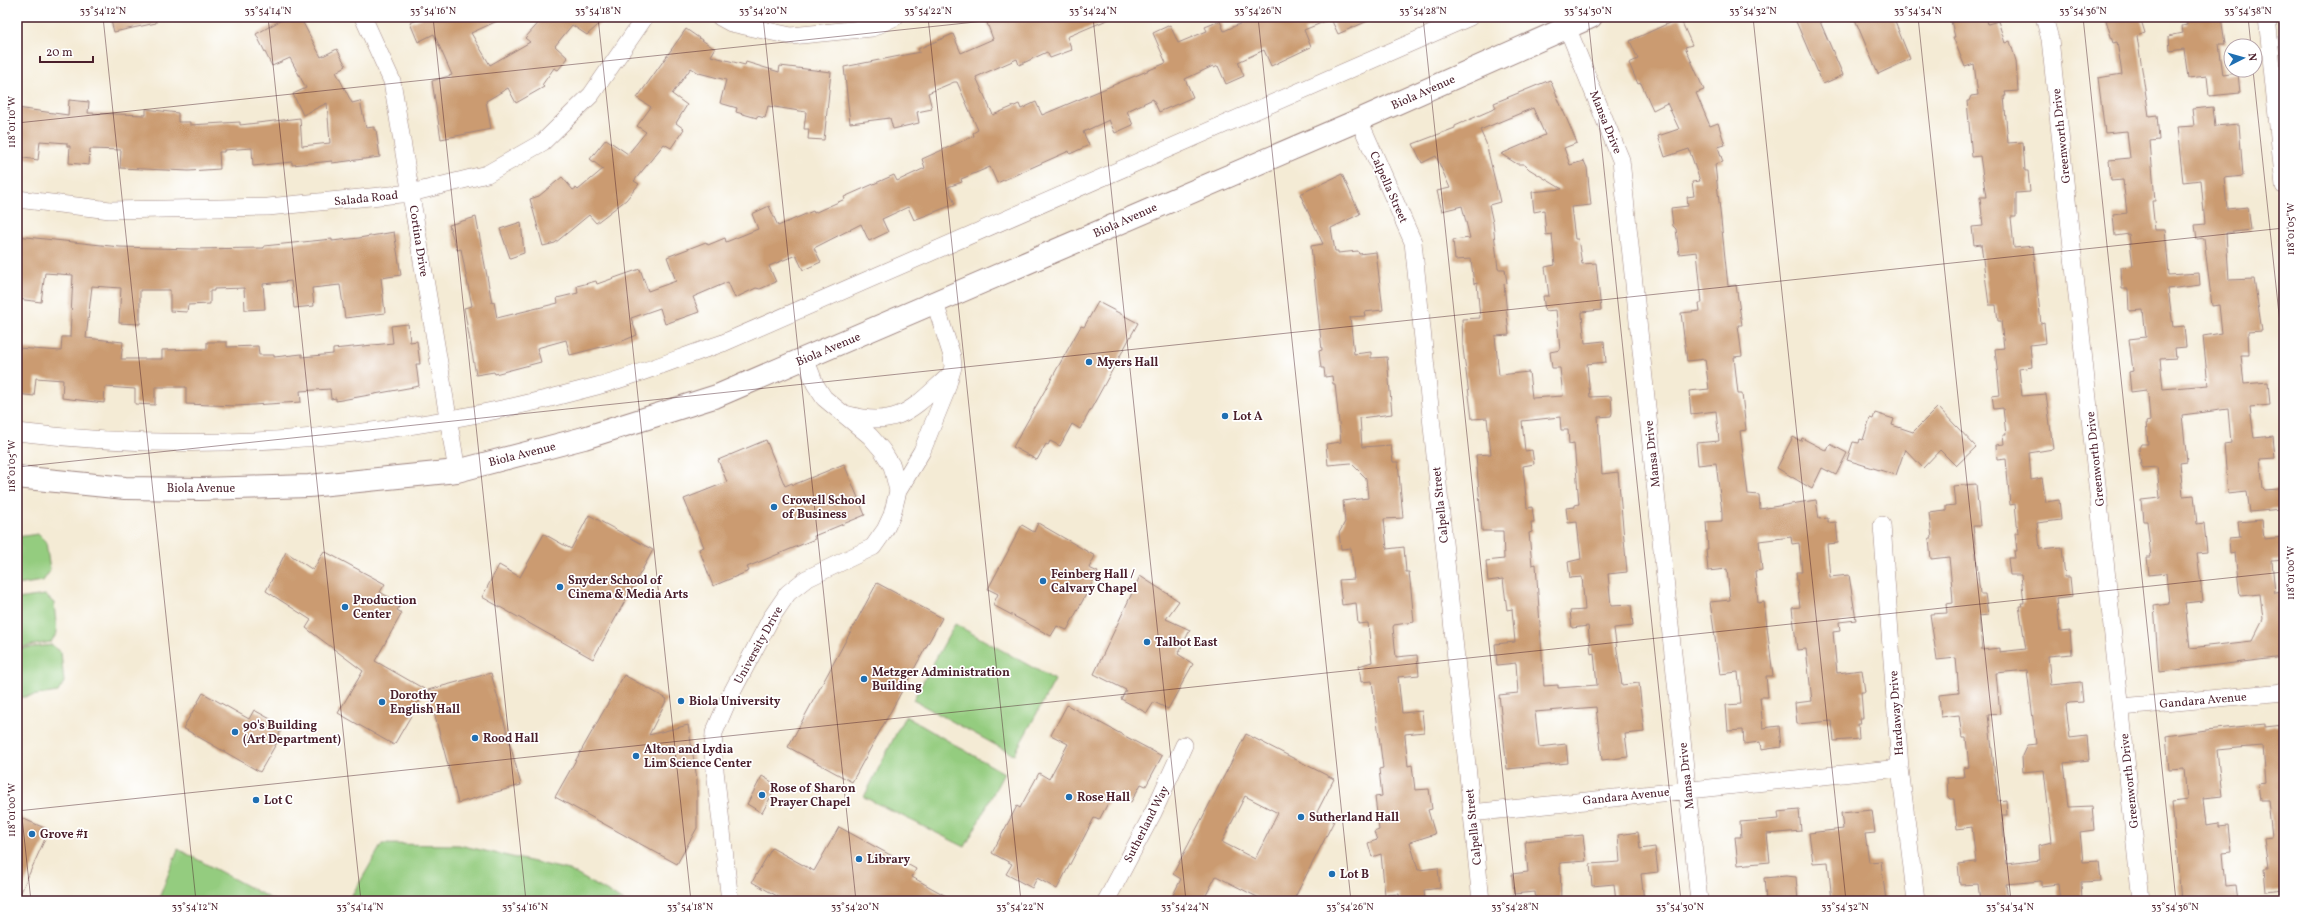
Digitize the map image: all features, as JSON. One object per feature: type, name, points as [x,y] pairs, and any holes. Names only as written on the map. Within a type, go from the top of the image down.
[{"type":"street","name":"Cortina Drive","points":[[363,17],[392,81],[457,471]]},
{"type":"street","name":"Salada Road","points":[[17,199],[110,210],[268,208],[411,193],[487,174],[543,142],[591,96],[645,17]]},
{"type":"street","points":[[720,17],[731,23],[791,36],[872,28],[895,17]]},
{"type":"street","points":[[17,432],[133,443],[206,444],[285,440],[367,433],[448,421],[598,386],[723,343],[1470,17]]},
{"type":"street","name":"Biola Avenue","points":[[17,477],[125,488],[200,489],[309,486],[457,471],[584,438],[717,396],[1359,120],[1565,22],[1591,17]]},
{"type":"street","name":"Greenworth Drive","points":[[2044,17],[2051,47],[2122,707],[2141,901]]},
{"type":"street","points":[[2267,17],[2284,186]]},
{"type":"street","name":"Mansa Drive","points":[[1565,22],[1621,160],[1699,901]]},
{"type":"street","name":"Calpella Street","points":[[1359,120],[1413,242],[1481,901]]},
{"type":"street","name":"University Drive","points":[[730,901],[713,752],[714,733],[760,639],[788,593],[806,579],[873,547],[892,515],[898,491],[922,451],[951,374],[952,356],[935,303]]},
{"type":"street","name":"University Drive","points":[[805,358],[816,384],[824,398],[870,436],[882,450],[892,466],[898,491]]},
{"type":"street","points":[[843,413],[872,419],[900,415],[914,407],[951,374]]},
{"type":"street","name":"Hardaway Drive","points":[[1882,525],[1900,768],[1916,901]]},
{"type":"street","name":"Gandara Avenue","points":[[2122,707],[2284,692]]},
{"type":"street","name":"Sutherland Way","points":[[1106,901],[1153,813],[1184,745]]},
{"type":"street","name":"Gandara Avenue","points":[[1472,813],[1687,789],[1900,768]]},
{"type":"green space","points":[[38,534],[46,542],[50,571],[43,581],[17,585],[17,537]]},
{"type":"green space","points":[[45,595],[54,603],[57,633],[51,642],[17,648],[17,599]]},
{"type":"green space","points":[[955,624],[1055,680],[1014,755],[913,700]]},
{"type":"green space","points":[[52,645],[61,652],[64,682],[58,692],[17,698],[17,649]]},
{"type":"green space","points":[[905,716],[1004,773],[965,847],[864,797]]},
{"type":"green space","points":[[382,844],[459,845],[569,870],[624,901],[349,901]]},
{"type":"green space","points":[[178,849],[275,901],[158,901]]},
{"type":"building","points":[[110,17],[155,17],[156,23],[114,32]]},
{"type":"building","points":[[287,17],[300,17],[321,57],[337,49],[346,66],[336,72],[352,103],[360,101],[366,128],[374,127],[374,130],[376,130],[380,157],[332,163],[332,161],[292,165],[292,162],[253,166],[252,148],[224,150],[224,152],[219,152],[220,169],[189,171],[120,168],[121,150],[90,149],[89,165],[69,163],[70,146],[67,146],[67,143],[40,141],[38,160],[17,157],[17,108],[68,115],[69,100],[89,102],[88,113],[146,115],[146,109],[178,113],[178,122],[190,122],[190,125],[240,122],[240,125],[300,118],[302,146],[330,143],[327,103],[303,115],[293,94],[306,88],[290,58],[272,66],[256,34]]},
{"type":"building","points":[[424,17],[506,17],[471,33],[490,65],[530,42],[525,38],[544,17],[607,17],[587,35],[572,25],[555,46],[568,58],[558,70],[554,68],[542,85],[544,87],[516,103],[508,88],[486,101],[491,129],[441,139],[432,81],[452,75],[434,34],[418,42],[410,23]]},
{"type":"building","points":[[1002,17],[1114,17],[1067,37],[1072,50],[1050,58],[1047,52],[1019,65],[1017,59],[976,77],[993,115],[1019,104],[1021,109],[1036,102],[1042,115],[1166,63],[1153,33],[1170,25],[1178,43],[1207,31],[1205,27],[1220,21],[1224,31],[1255,17],[1377,17],[1338,34],[1331,19],[1304,30],[1311,47],[1271,66],[1264,50],[1238,62],[1244,76],[1226,84],[1218,66],[1214,68],[1213,66],[1185,79],[1193,97],[1159,112],[1153,99],[1127,111],[1133,125],[1115,133],[1109,120],[1083,132],[1089,145],[1070,154],[1069,151],[997,183],[990,167],[961,179],[962,182],[948,187],[955,204],[914,220],[908,207],[882,219],[888,232],[869,241],[861,224],[814,248],[821,262],[803,270],[796,255],[769,266],[776,282],[760,289],[756,288],[735,298],[728,282],[693,297],[699,312],[665,324],[660,308],[631,318],[637,335],[620,342],[570,355],[566,340],[537,348],[541,362],[495,374],[494,372],[476,375],[464,308],[472,306],[461,249],[457,250],[449,225],[476,217],[492,303],[494,302],[497,318],[558,303],[557,298],[578,293],[577,286],[596,281],[597,284],[640,269],[648,291],[676,281],[667,257],[706,242],[708,245],[725,238],[726,242],[758,229],[752,214],[769,206],[778,226],[813,211],[814,213],[845,199],[844,197],[894,175],[897,181],[925,168],[922,159],[974,136],[973,133],[978,130],[957,82],[928,93],[932,109],[917,112],[919,123],[893,129],[890,118],[850,123],[844,67],[920,52],[918,49],[953,34],[961,53],[993,39],[987,23]]},
{"type":"building","points":[[1794,17],[1818,17],[1843,75],[1823,84]]},
{"type":"building","points":[[1854,17],[1893,17],[1910,59],[1878,74]]},
{"type":"building","points":[[1950,17],[1986,17],[1988,24],[1998,21],[2005,43],[2010,41],[2016,61],[2018,91],[2005,92],[2006,96],[2004,96],[2008,143],[2023,142],[2025,171],[2028,171],[2030,192],[2016,193],[2016,217],[2011,217],[2014,248],[2033,246],[2041,324],[2044,323],[2046,343],[2030,345],[2032,367],[2019,369],[2022,396],[2046,394],[2053,449],[2029,453],[2031,480],[2042,478],[2046,502],[2059,500],[2061,520],[2037,523],[2040,549],[2062,547],[2065,577],[2070,577],[2072,597],[2056,599],[2060,632],[2070,631],[2072,654],[2048,656],[2051,685],[2081,682],[2083,702],[2068,703],[2066,705],[2070,738],[2087,736],[2089,760],[2064,763],[2069,807],[2092,806],[2094,830],[2080,832],[2083,862],[2099,861],[2101,881],[2081,882],[2082,901],[2060,901],[2058,884],[2041,886],[2041,881],[2006,884],[2008,901],[1980,901],[1978,884],[1960,885],[1958,864],[1976,862],[1972,827],[1957,829],[1954,799],[1950,799],[1948,797],[1947,778],[1964,777],[1963,768],[1969,767],[1966,738],[1962,738],[1959,715],[1941,717],[1939,695],[1959,693],[1956,658],[1937,660],[1930,614],[1947,613],[1946,604],[1953,603],[1949,557],[1931,559],[1929,538],[1932,538],[1929,513],[1946,511],[1946,506],[1955,505],[1953,486],[1976,484],[1980,526],[1973,526],[1980,594],[1985,594],[1988,615],[1979,616],[1982,650],[1999,648],[1999,652],[2026,649],[2019,606],[2022,606],[2021,603],[2024,603],[2021,575],[2010,575],[2008,558],[2015,558],[2014,551],[2017,551],[2015,533],[2018,533],[2015,504],[2010,505],[2006,459],[1997,460],[1996,445],[2004,444],[2003,435],[2006,435],[2003,408],[1994,409],[1992,396],[2000,395],[1995,349],[2004,348],[2001,321],[1998,321],[1996,305],[1989,305],[1981,244],[1974,245],[1972,227],[1983,226],[1980,197],[1986,197],[1980,156],[1972,157],[1967,101],[1969,101],[1971,96],[1978,95],[1974,64],[1965,67],[1953,37],[1955,37]],"holes":[[[2027,670],[2036,744],[2027,745],[2022,756],[2023,772],[2044,770],[2052,842],[2039,845],[2040,860],[2007,864],[2002,815],[2007,815],[2006,800],[1998,801],[1988,715],[2000,714],[1996,673]]]},
{"type":"building","points":[[2105,17],[2140,17],[2145,33],[2137,36],[2149,116],[2157,115],[2159,140],[2150,141],[2155,201],[2152,201],[2155,230],[2165,230],[2169,275],[2199,273],[2200,285],[2168,289],[2173,327],[2184,326],[2186,347],[2175,348],[2176,358],[2160,359],[2163,389],[2208,385],[2203,336],[2222,333],[2219,305],[2212,306],[2204,238],[2197,239],[2195,225],[2205,224],[2201,180],[2183,182],[2177,127],[2194,126],[2192,109],[2213,107],[2215,126],[2239,124],[2243,176],[2224,178],[2227,209],[2248,207],[2251,230],[2226,233],[2229,280],[2254,279],[2262,331],[2248,332],[2249,355],[2241,355],[2244,384],[2268,382],[2270,405],[2250,407],[2254,438],[2273,436],[2275,458],[2260,459],[2263,488],[2265,490],[2279,489],[2281,509],[2250,512],[2247,492],[2228,494],[2224,444],[2231,443],[2228,409],[2182,415],[2187,462],[2180,463],[2183,496],[2194,495],[2197,524],[2204,523],[2207,552],[2197,553],[2203,601],[2185,603],[2190,648],[2252,641],[2263,619],[2260,594],[2240,596],[2235,553],[2230,554],[2229,538],[2240,537],[2238,522],[2262,520],[2264,539],[2284,537],[2284,560],[2272,561],[2275,593],[2284,592],[2284,657],[2159,672],[2154,606],[2169,604],[2166,573],[2149,575],[2147,557],[2151,557],[2147,521],[2143,521],[2141,500],[2160,498],[2157,467],[2143,468],[2141,465],[2139,448],[2141,444],[2148,444],[2146,422],[2150,421],[2148,395],[2146,390],[2131,392],[2129,372],[2133,371],[2129,339],[2146,337],[2143,310],[2129,311],[2128,289],[2122,289],[2121,267],[2133,266],[2129,234],[2115,236],[2113,215],[2127,213],[2123,180],[2111,181],[2109,160],[2130,158],[2127,131],[2105,133],[2098,78],[2122,74],[2117,42],[2113,43]]},
{"type":"building","points":[[2186,17],[2221,17],[2224,38],[2223,44],[2219,44],[2223,78],[2238,78],[2240,93],[2209,96],[2207,76],[2188,78],[2184,49],[2170,51],[2169,36],[2183,33],[2182,26],[2187,25]]},
{"type":"building","points":[[1680,18],[1692,45],[1685,47],[1704,90],[1696,93],[1710,126],[1718,123],[1725,145],[1718,147],[1723,162],[1715,164],[1728,286],[1736,285],[1742,325],[1738,325],[1742,356],[1734,357],[1738,394],[1742,394],[1746,430],[1740,431],[1748,494],[1759,495],[1760,509],[1816,500],[1819,519],[1828,518],[1828,523],[1836,522],[1838,543],[1827,544],[1830,577],[1849,575],[1856,620],[1839,622],[1840,631],[1833,632],[1837,673],[1862,670],[1865,692],[1861,692],[1863,718],[1860,718],[1861,724],[1858,724],[1859,739],[1834,741],[1832,721],[1797,724],[1795,703],[1812,701],[1806,649],[1797,650],[1792,608],[1800,607],[1796,572],[1802,572],[1799,543],[1792,544],[1791,537],[1759,541],[1762,570],[1755,571],[1758,603],[1764,602],[1773,676],[1766,676],[1768,697],[1760,697],[1763,728],[1779,726],[1781,747],[1761,750],[1760,742],[1744,744],[1743,730],[1728,731],[1726,705],[1741,704],[1738,672],[1720,674],[1710,602],[1730,600],[1727,569],[1708,571],[1706,549],[1708,549],[1706,522],[1722,521],[1722,512],[1716,463],[1698,465],[1696,443],[1719,441],[1716,411],[1691,414],[1689,391],[1709,389],[1705,359],[1687,361],[1681,313],[1700,311],[1699,303],[1702,303],[1697,252],[1679,254],[1676,229],[1673,226],[1671,208],[1688,206],[1687,197],[1694,196],[1692,182],[1700,181],[1689,149],[1665,157],[1658,136],[1679,129],[1667,103],[1653,110],[1641,83],[1638,84],[1629,63],[1638,59],[1630,41]]},
{"type":"building","points":[[686,29],[715,49],[711,56],[745,65],[746,62],[779,72],[780,66],[831,72],[824,140],[808,139],[809,129],[804,129],[806,112],[768,106],[765,118],[757,116],[757,118],[736,112],[737,108],[720,103],[726,80],[699,73],[691,68],[672,94],[687,105],[676,123],[684,129],[671,148],[664,144],[634,181],[639,184],[626,200],[596,223],[589,215],[555,243],[543,246],[530,199],[539,196],[562,177],[573,190],[576,188],[578,190],[603,169],[590,159],[606,139],[628,154],[646,132],[637,126],[651,107],[637,98]]},
{"type":"building","points":[[1550,80],[1577,143],[1564,148],[1570,165],[1584,161],[1587,168],[1591,205],[1571,207],[1575,239],[1578,239],[1582,264],[1596,263],[1601,310],[1582,312],[1585,343],[1604,341],[1606,362],[1587,364],[1590,397],[1611,396],[1611,416],[1598,417],[1602,474],[1618,472],[1627,572],[1608,574],[1611,606],[1631,605],[1633,626],[1614,629],[1622,685],[1639,683],[1644,732],[1625,734],[1628,757],[1602,760],[1596,707],[1535,712],[1539,747],[1566,744],[1568,763],[1507,769],[1499,695],[1518,693],[1516,663],[1497,665],[1495,644],[1515,642],[1512,609],[1507,610],[1503,579],[1488,581],[1486,561],[1504,559],[1503,531],[1482,531],[1476,455],[1491,454],[1487,418],[1472,419],[1463,348],[1462,319],[1480,318],[1477,283],[1474,284],[1471,259],[1455,260],[1453,240],[1470,238],[1462,206],[1442,211],[1437,191],[1450,188],[1436,156],[1422,163],[1413,144],[1455,128],[1455,126],[1496,108],[1494,103]],"holes":[[[1533,108],[1545,135],[1501,154],[1517,164],[1524,164],[1529,169],[1562,189],[1532,192],[1534,212],[1544,210],[1546,235],[1552,234],[1555,265],[1545,267],[1549,296],[1543,296],[1545,311],[1556,310],[1560,350],[1550,352],[1552,368],[1560,368],[1563,396],[1532,398],[1529,372],[1499,375],[1495,336],[1509,335],[1504,284],[1507,283],[1505,269],[1498,269],[1493,223],[1489,205],[1500,202],[1486,143],[1480,130]],[[1560,417],[1561,430],[1568,430],[1569,444],[1574,443],[1579,504],[1575,505],[1575,507],[1566,508],[1568,523],[1577,522],[1581,559],[1568,562],[1570,578],[1582,577],[1585,610],[1570,611],[1572,628],[1588,626],[1591,654],[1594,653],[1597,685],[1558,688],[1558,685],[1544,686],[1536,564],[1532,565],[1529,533],[1532,532],[1531,522],[1534,522],[1532,507],[1527,508],[1523,466],[1534,464],[1532,450],[1525,451],[1522,421]]]},
{"type":"building","points":[[1342,174],[1360,214],[1331,228],[1335,251],[1338,251],[1338,253],[1358,251],[1359,254],[1376,252],[1383,310],[1364,312],[1365,316],[1350,317],[1354,354],[1371,352],[1371,358],[1387,357],[1392,414],[1360,418],[1362,447],[1391,445],[1393,462],[1398,462],[1403,518],[1384,519],[1387,549],[1404,547],[1406,572],[1409,572],[1411,590],[1414,622],[1394,625],[1393,627],[1396,657],[1417,655],[1419,675],[1398,677],[1402,713],[1422,711],[1424,732],[1405,734],[1405,737],[1408,766],[1412,765],[1415,790],[1429,789],[1432,809],[1428,810],[1435,834],[1410,842],[1418,870],[1438,868],[1440,888],[1424,890],[1425,901],[1400,901],[1399,894],[1385,895],[1381,854],[1372,857],[1368,843],[1377,840],[1374,832],[1379,830],[1375,797],[1382,796],[1379,769],[1383,768],[1372,681],[1361,682],[1359,666],[1372,662],[1368,623],[1358,624],[1356,603],[1342,605],[1339,580],[1354,579],[1351,548],[1341,549],[1339,533],[1345,522],[1343,501],[1368,498],[1366,478],[1351,463],[1328,465],[1326,444],[1341,442],[1335,384],[1333,384],[1332,376],[1325,377],[1324,368],[1321,368],[1319,351],[1322,350],[1311,246],[1323,244],[1300,194]]},
{"type":"building","points":[[521,222],[524,253],[510,258],[500,229]]},
{"type":"building","points":[[394,232],[401,275],[381,278],[385,313],[345,318],[340,285],[312,288],[314,306],[294,308],[291,281],[263,284],[265,309],[245,310],[244,288],[214,289],[214,291],[210,291],[210,304],[188,305],[187,312],[170,311],[170,290],[140,290],[140,324],[119,323],[121,288],[92,286],[86,338],[123,342],[121,359],[162,359],[162,350],[207,349],[207,342],[227,342],[227,347],[258,346],[259,355],[274,355],[274,357],[302,354],[302,357],[333,354],[333,349],[393,343],[391,326],[408,324],[410,342],[417,341],[420,364],[416,364],[419,386],[336,401],[336,398],[331,399],[330,389],[300,391],[301,402],[236,406],[186,404],[186,387],[155,387],[155,405],[135,404],[135,389],[105,387],[104,403],[62,398],[63,380],[36,378],[34,396],[17,394],[17,348],[61,351],[62,337],[70,337],[73,275],[45,273],[41,302],[17,299],[17,236],[120,247],[191,249],[264,248],[264,246],[332,239],[332,241]]},
{"type":"building","name":"Myers Hall","points":[[1098,302],[1138,323],[1080,429],[1072,424],[1060,446],[1050,441],[1048,445],[1046,444],[1037,460],[1013,447],[1081,326],[1084,327]]},
{"type":"building","points":[[1938,407],[1976,447],[1956,466],[1940,450],[1923,468],[1905,449],[1896,475],[1847,460],[1853,442],[1859,443],[1860,439],[1863,440],[1870,418],[1873,419],[1875,413],[1894,419],[1892,425],[1913,432]]},
{"type":"building","points":[[1793,437],[1801,441],[1802,438],[1827,451],[1830,444],[1847,453],[1836,475],[1822,468],[1812,489],[1777,468]]},
{"type":"building","name":"Crowell School of Business","points":[[766,440],[785,486],[792,483],[793,485],[844,464],[865,515],[814,536],[815,539],[747,567],[749,571],[713,586],[699,549],[704,547],[684,499],[727,482],[718,460]]},
{"type":"building","name":"Snyder School of Cinema & Media Arts","points":[[589,515],[653,550],[593,659],[482,597],[499,565],[520,577],[544,534],[571,549]]},
{"type":"building","name":"Feinberg Hall / Calvary Chapel","points":[[1038,523],[1095,556],[1089,568],[1098,572],[1067,630],[1057,626],[1051,636],[993,605],[998,594],[988,589],[1022,525],[1034,532]]},
{"type":"building","name":"Production Center","points":[[324,551],[385,584],[380,592],[401,604],[397,610],[402,613],[375,661],[426,690],[394,745],[338,713],[363,671],[306,628],[311,620],[266,591],[286,552],[313,570]]},
{"type":"building","name":"Talbot East","points":[[1140,576],[1179,601],[1166,619],[1190,630],[1178,654],[1193,664],[1168,709],[1154,702],[1147,713],[1121,699],[1126,690],[1094,674]]},
{"type":"building","name":"Metzger Administration Building","points":[[877,583],[942,618],[852,782],[788,747]]},
{"type":"building","name":"Rood Hall","points":[[491,673],[521,785],[458,803],[428,690]]},
{"type":"building","name":"Alton and Lydia Lim Science Center","points":[[624,675],[667,699],[649,735],[688,725],[697,779],[697,828],[677,864],[555,797]]},
{"type":"building","name":"90's Building (Art Department)","points":[[203,693],[249,719],[254,710],[283,726],[278,736],[280,737],[260,772],[183,728]]},
{"type":"building","name":"Rose Hall","points":[[1067,705],[1162,756],[1146,786],[1141,784],[1131,802],[1114,792],[1099,820],[1094,818],[1057,889],[1037,878],[1032,888],[1006,874],[1012,864],[992,853],[1017,806],[1020,808],[1039,773],[1049,779],[1068,744],[1051,735]]},
{"type":"building","points":[[2265,724],[2265,727],[2284,725],[2284,890],[2266,892],[2264,869],[2268,869],[2264,838],[2272,837],[2268,800],[2260,800],[2258,784],[2266,783],[2263,746],[2217,750],[2222,796],[2203,798],[2206,825],[2219,823],[2219,827],[2228,826],[2231,852],[2222,853],[2225,886],[2236,885],[2238,901],[2203,901],[2203,898],[2181,901],[2172,802],[2187,800],[2184,769],[2169,770],[2166,736]]},
{"type":"building","name":"Sutherland Hall","points":[[1246,734],[1334,779],[1317,812],[1334,821],[1293,901],[1265,901],[1216,876],[1203,901],[1170,901],[1181,879],[1173,874]],"holes":[[[1245,796],[1278,813],[1255,859],[1222,842]]]},
{"type":"building","name":"Rose of Sharon Prayer Chapel","points":[[762,776],[777,785],[762,813],[747,804]]},
{"type":"building","points":[[1799,810],[1801,831],[1767,834],[1770,862],[1738,865],[1735,837],[1741,837],[1740,822],[1779,819],[1778,812]]},
{"type":"building","points":[[1872,810],[1875,833],[1865,834],[1869,862],[1881,861],[1886,901],[1832,901],[1828,862],[1813,863],[1809,833],[1843,829],[1841,813]]},
{"type":"building","points":[[17,816],[49,830],[17,901]]},
{"type":"building","name":"Library","points":[[839,827],[916,869],[912,877],[955,901],[786,901],[752,882],[772,848],[814,871]]},
{"type":"building","points":[[1638,832],[1640,849],[1655,847],[1658,872],[1641,874],[1644,901],[1616,901],[1614,884],[1592,886],[1590,864],[1620,862],[1618,835]]},
{"type":"building","points":[[1583,835],[1586,861],[1560,863],[1561,901],[1536,901],[1535,892],[1514,894],[1512,874],[1528,872],[1525,841]]},
{"type":"building","points":[[1786,876],[1796,877],[1798,901],[1766,901],[1764,878]]},
{"type":"place","name":"Myers Hall","points":[[1089,362]]},
{"type":"place","name":"Lot A","points":[[1225,416]]},
{"type":"place","name":"Crowell School of Business","points":[[774,507]]},
{"type":"place","name":"Feinberg Hall / Calvary Chapel","points":[[1043,581]]},
{"type":"place","name":"Snyder School of Cinema & Media Arts","points":[[560,587]]},
{"type":"place","name":"Production Center","points":[[345,607]]},
{"type":"place","name":"Talbot East","points":[[1147,642]]},
{"type":"place","name":"Metzger Administration Building","points":[[864,679]]},
{"type":"place","name":"Biola University","points":[[681,701]]},
{"type":"place","name":"Dorothy English Hall","points":[[382,702]]},
{"type":"place","name":"90's Building (Art Department)","points":[[235,732]]},
{"type":"place","name":"Rood Hall","points":[[475,738]]},
{"type":"place","name":"Alton and Lydia Lim Science Center","points":[[636,756]]},
{"type":"place","name":"Rose of Sharon Prayer Chapel","points":[[762,795]]},
{"type":"place","name":"Rose Hall","points":[[1069,797]]},
{"type":"place","name":"Lot C","points":[[256,800]]},
{"type":"place","name":"Sutherland Hall","points":[[1301,817]]},
{"type":"place","name":"Grove #1","points":[[32,834]]},
{"type":"place","name":"Library","points":[[859,859]]},
{"type":"place","name":"Lot B","points":[[1332,874]]}]
